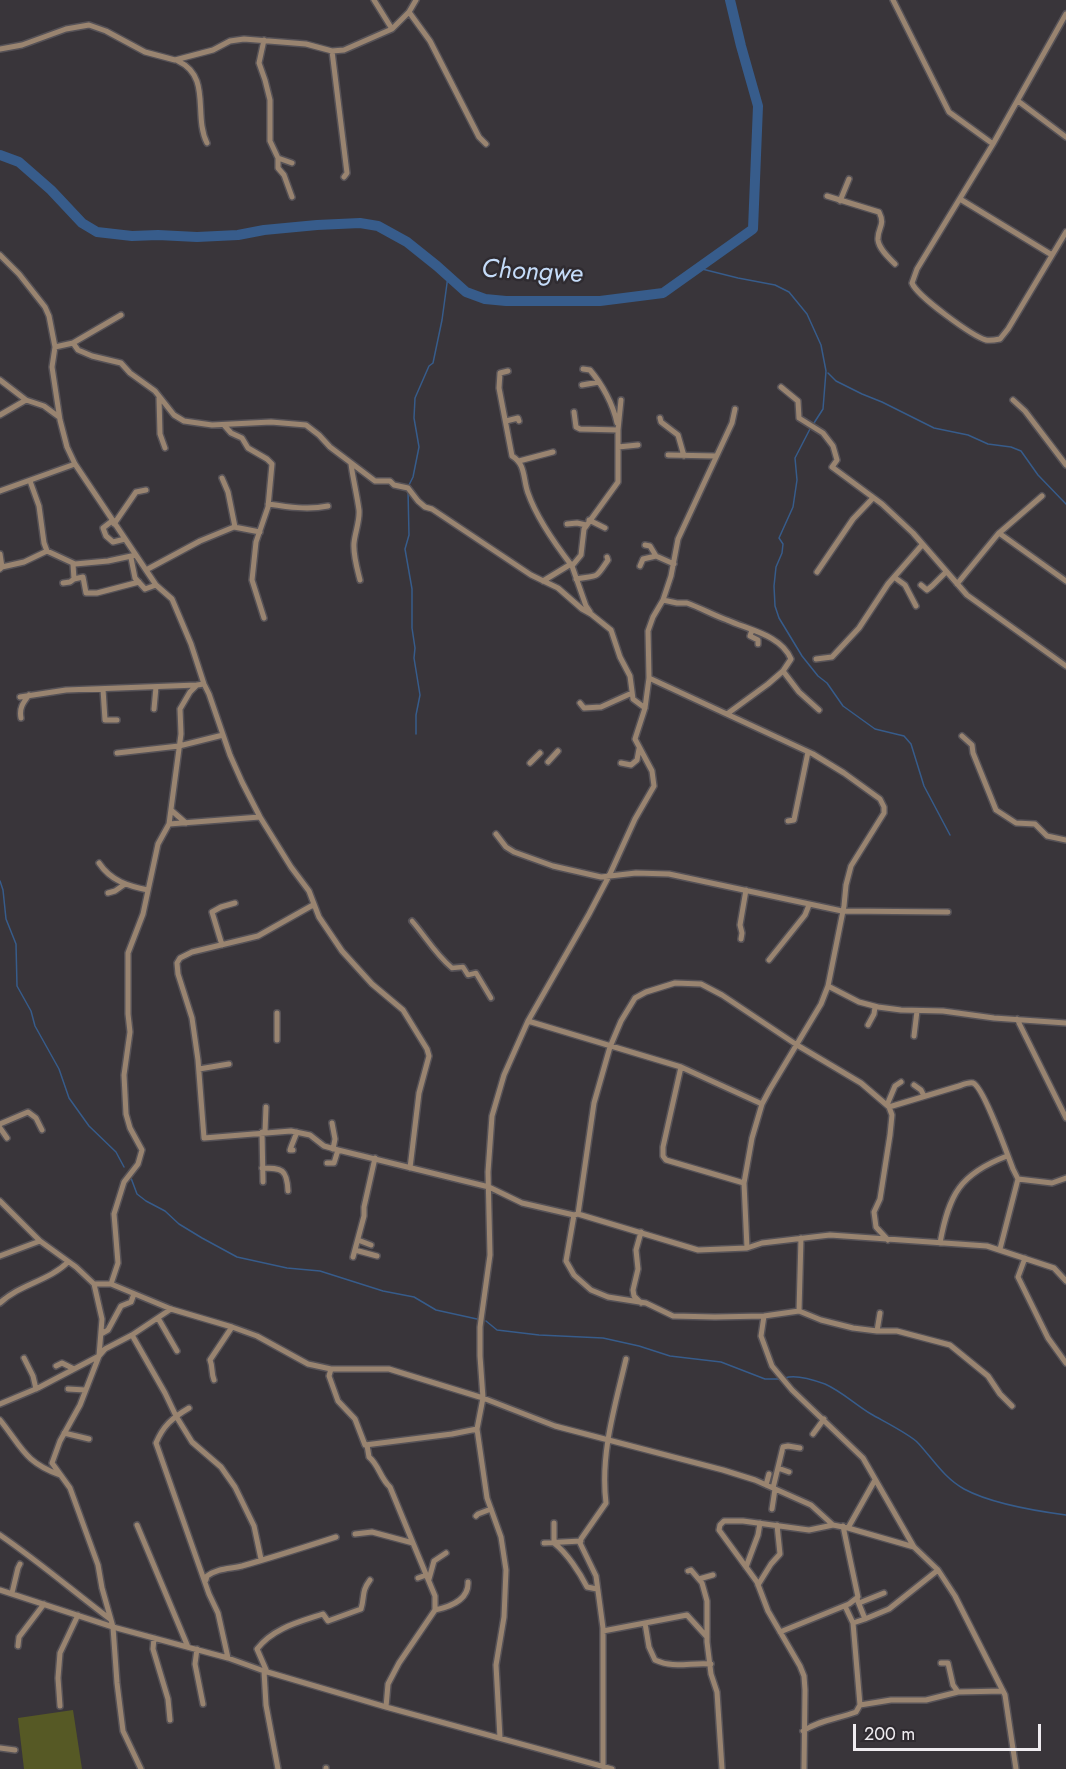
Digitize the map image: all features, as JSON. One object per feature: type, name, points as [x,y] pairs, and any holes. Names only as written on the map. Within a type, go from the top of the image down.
[{"type":"street","points":[[374,0],[392,29]]},
{"type":"street","points":[[0,49],[22,45],[66,29],[89,24],[164,59],[177,60],[213,50],[230,41],[244,39],[306,44],[332,51],[344,51],[392,29],[409,12],[416,0]]},
{"type":"street","points":[[893,0],[949,112],[993,144]]},
{"type":"street","points":[[409,12],[430,41],[479,137],[486,144]]},
{"type":"street","points":[[1066,15],[993,144],[916,270],[912,283],[917,291],[933,305],[986,340],[1000,339],[1066,232]]},
{"type":"street","points":[[264,40],[259,63],[266,80],[270,100],[270,141],[278,158],[278,168],[284,175],[292,197]]},
{"type":"street","points":[[332,51],[347,172],[344,177]]},
{"type":"street","points":[[177,60],[194,71],[198,83],[207,143]]},
{"type":"street","points":[[1018,101],[1066,136]]},
{"type":"street","points":[[278,158],[292,163]]},
{"type":"street","points":[[840,201],[849,179]]},
{"type":"street","points":[[827,196],[879,212],[883,223],[878,238],[879,244],[895,264]]},
{"type":"street","points":[[960,199],[1052,255]]},
{"type":"street","points":[[0,255],[19,273],[45,307],[53,328],[55,347],[52,367],[59,417],[67,447],[75,464],[125,539],[133,556],[156,585],[172,599],[191,644],[223,735],[242,782],[260,817],[309,891],[319,917],[342,951],[378,990],[403,1010],[427,1049],[429,1056],[418,1094],[410,1168]]},
{"type":"street","points":[[55,347],[73,343],[121,315]]},
{"type":"street","points":[[73,343],[78,350],[92,356],[121,363],[159,397],[169,410],[184,421],[224,425],[271,422],[306,425],[351,464],[375,481],[390,481],[394,485],[408,488],[425,507],[432,509],[558,588],[611,630],[620,657],[630,676],[633,699],[645,708]]},
{"type":"street","points":[[583,369],[590,370],[599,382],[616,417],[618,429]]},
{"type":"street","points":[[508,371],[500,374],[499,388],[512,456],[523,468],[527,492],[571,565],[591,614]]},
{"type":"street","points":[[0,380],[26,400],[44,406],[59,417]]},
{"type":"street","points":[[582,385],[599,382]]},
{"type":"street","points":[[782,387],[798,401],[800,418],[820,430],[833,446],[837,460],[832,467],[882,504],[913,533],[967,595],[1066,666]]},
{"type":"street","points":[[159,397],[160,434],[165,448]]},
{"type":"street","points":[[543,580],[571,565],[581,555],[588,523],[618,482],[618,429],[621,399]]},
{"type":"street","points":[[0,415],[26,400]]},
{"type":"street","points":[[1013,400],[1025,411],[1066,465]]},
{"type":"street","points":[[500,1738],[496,1665],[504,1617],[506,1570],[501,1538],[487,1498],[477,1429],[483,1398],[480,1327],[490,1256],[489,1186],[492,1116],[504,1075],[528,1021],[609,876],[634,819],[654,786],[652,771],[635,739],[645,708],[649,678],[648,632],[653,617],[663,600],[674,564],[678,539],[732,423],[735,409]]},
{"type":"street","points":[[574,412],[576,427],[580,429],[618,429]]},
{"type":"street","points":[[506,421],[518,418],[519,421]]},
{"type":"street","points":[[660,418],[661,422],[678,435],[684,456]]},
{"type":"street","points":[[224,425],[231,433],[242,438],[248,448],[272,464],[268,504],[256,542],[252,580],[264,618]]},
{"type":"street","points":[[618,447],[638,446]]},
{"type":"street","points":[[519,461],[553,452]]},
{"type":"street","points":[[668,455],[716,456]]},
{"type":"street","points":[[0,491],[75,464]]},
{"type":"street","points":[[351,464],[359,509],[357,535],[354,542],[360,580]]},
{"type":"street","points":[[222,478],[228,492],[235,527]]},
{"type":"street","points":[[30,481],[39,506],[47,551],[73,564],[133,556]]},
{"type":"street","points":[[125,539],[114,542],[106,536],[103,528],[113,522],[136,492],[146,489]]},
{"type":"street","points":[[957,584],[999,533],[1042,496]]},
{"type":"street","points":[[817,572],[853,519],[873,498]]},
{"type":"street","points":[[268,504],[291,508],[328,506]]},
{"type":"street","points":[[567,524],[588,523],[605,528]]},
{"type":"street","points":[[146,570],[200,541],[235,527],[260,532]]},
{"type":"street","points":[[999,533],[1066,581]]},
{"type":"street","points":[[645,545],[650,546],[656,556],[674,564]]},
{"type":"street","points":[[816,659],[832,657],[859,628],[894,577],[922,545]]},
{"type":"street","points":[[0,554],[1,568],[24,562],[47,551]]},
{"type":"street","points":[[133,556],[131,567],[135,578],[146,589],[156,585]]},
{"type":"street","points":[[640,566],[643,559],[656,556]]},
{"type":"street","points":[[576,579],[597,576],[602,572],[608,560],[607,557]]},
{"type":"street","points":[[73,564],[74,579]]},
{"type":"street","points":[[921,585],[927,590],[946,572]]},
{"type":"street","points":[[63,583],[83,577],[86,593],[97,593],[139,582]]},
{"type":"street","points":[[894,577],[905,585],[916,606]]},
{"type":"street","points":[[663,600],[687,603],[752,630],[775,640],[789,653],[791,659],[783,670],[727,714]]},
{"type":"street","points":[[752,630],[750,636],[758,640],[758,644]]},
{"type":"street","points":[[783,670],[799,692],[819,710]]},
{"type":"street","points":[[649,678],[808,752],[843,772],[871,792],[880,799],[884,807],[884,813],[851,866],[828,986],[821,1004],[762,1104],[752,1138],[744,1183],[747,1248]]},
{"type":"street","points":[[20,696],[66,690],[204,684]]},
{"type":"street","points":[[111,1284],[118,1263],[114,1214],[124,1182],[138,1164],[142,1150],[130,1128],[126,1114],[124,1075],[130,1032],[128,953],[142,914],[158,844],[169,824],[181,734],[180,709],[197,685]]},
{"type":"street","points":[[154,709],[156,687]]},
{"type":"street","points":[[102,689],[105,720],[117,720]]},
{"type":"street","points":[[580,703],[584,708],[600,707],[632,693]]},
{"type":"street","points":[[21,718],[22,705],[28,695]]},
{"type":"street","points":[[117,753],[179,746],[223,735]]},
{"type":"street","points":[[962,736],[972,746],[996,810],[1016,823],[1035,824],[1047,836],[1066,840]]},
{"type":"street","points":[[621,763],[631,765],[637,760],[640,748]]},
{"type":"street","points":[[548,762],[558,751]]},
{"type":"street","points":[[788,821],[794,820],[808,752]]},
{"type":"street","points":[[530,763],[540,753]]},
{"type":"street","points":[[171,810],[186,823]]},
{"type":"street","points":[[169,824],[260,817]]},
{"type":"street","points":[[496,834],[506,847],[514,852],[540,862],[601,877],[636,873],[669,874],[842,911],[948,912]]},
{"type":"street","points":[[99,863],[109,875],[125,884],[148,891]]},
{"type":"street","points":[[108,893],[125,884]]},
{"type":"street","points":[[741,939],[740,926],[746,890]]},
{"type":"street","points":[[222,945],[213,912],[235,903]]},
{"type":"street","points":[[313,905],[258,936],[192,952],[180,958],[177,963],[178,974],[192,1018],[204,1138],[263,1132],[297,1132],[310,1136],[324,1146],[336,1150],[489,1186],[522,1203],[641,1232],[698,1250],[747,1248],[830,1234],[987,1246],[1054,1268],[1066,1281]]},
{"type":"street","points":[[769,960],[805,915],[808,905]]},
{"type":"street","points":[[412,921],[429,940],[435,953],[452,968],[463,967],[468,975],[476,974],[491,998]]},
{"type":"street","points":[[888,1240],[876,1227],[874,1212],[880,1199],[890,1135],[892,1115],[888,1106],[861,1083],[797,1045],[722,994],[701,984],[675,983],[635,998],[621,1021],[610,1047],[594,1103],[576,1215],[566,1261],[574,1275],[591,1290],[608,1297],[641,1303],[673,1316],[764,1316],[799,1311],[821,1320],[877,1331],[897,1331],[950,1345],[988,1376],[1000,1394],[1012,1406]]},
{"type":"street","points":[[828,986],[875,1007],[1066,1023]]},
{"type":"street","points":[[868,1025],[875,1007]]},
{"type":"street","points":[[914,1036],[917,1011]]},
{"type":"street","points":[[277,1013],[277,1040]]},
{"type":"street","points":[[1017,1019],[1066,1118]]},
{"type":"street","points":[[528,1021],[681,1067],[762,1104]]},
{"type":"street","points":[[199,1070],[229,1064]]},
{"type":"street","points":[[681,1067],[663,1156],[666,1160],[744,1183]]},
{"type":"street","points":[[888,1106],[895,1086],[901,1082]]},
{"type":"street","points":[[888,1106],[974,1083],[982,1094],[1018,1179],[1000,1249]]},
{"type":"street","points":[[914,1084],[924,1096]]},
{"type":"street","points":[[263,1182],[263,1132],[266,1107]]},
{"type":"street","points":[[0,1124],[28,1112],[36,1118],[42,1130]]},
{"type":"street","points":[[327,1162],[334,1163],[336,1150],[332,1123]]},
{"type":"street","points":[[0,1128],[7,1138]]},
{"type":"street","points":[[293,1150],[290,1150],[297,1132]]},
{"type":"street","points":[[940,1243],[945,1218],[958,1189],[970,1175],[985,1164],[1008,1156]]},
{"type":"street","points":[[353,1257],[375,1158]]},
{"type":"street","points":[[262,1168],[282,1170],[287,1178],[288,1191]]},
{"type":"street","points":[[1018,1179],[1052,1183],[1066,1178]]},
{"type":"street","points":[[0,1201],[40,1241],[94,1284],[102,1319],[99,1356],[80,1405],[64,1433],[52,1463],[62,1475],[75,1500],[98,1565],[113,1627],[123,1731],[141,1769]]},
{"type":"street","points":[[641,1232],[636,1250],[638,1269],[633,1290],[634,1296],[641,1303]]},
{"type":"street","points":[[799,1311],[801,1238]]},
{"type":"street","points":[[358,1240],[371,1245]]},
{"type":"street","points":[[0,1256],[40,1241]]},
{"type":"street","points":[[355,1250],[377,1257]]},
{"type":"street","points":[[1025,1258],[1018,1277],[1048,1338],[1066,1363]]},
{"type":"street","points":[[0,1303],[8,1295],[60,1270],[68,1262]]},
{"type":"street","points":[[94,1284],[111,1284],[171,1309],[257,1336],[308,1364],[331,1369],[389,1369],[483,1398],[555,1426],[723,1470],[766,1485],[811,1505],[833,1525]]},
{"type":"street","points":[[101,1334],[108,1330],[122,1306],[130,1302],[134,1294]]},
{"type":"street","points":[[0,1404],[36,1389],[99,1356],[105,1349],[132,1335],[171,1309]]},
{"type":"street","points":[[877,1331],[880,1313]]},
{"type":"street","points":[[764,1316],[761,1336],[772,1366],[792,1389],[863,1458],[914,1547],[938,1570],[959,1602],[1003,1691],[1008,1710],[1016,1769]]},
{"type":"street","points":[[158,1318],[177,1351]]},
{"type":"street","points":[[214,1380],[210,1360],[232,1327]]},
{"type":"street","points":[[132,1335],[192,1442],[221,1467],[236,1487],[254,1526],[261,1559]]},
{"type":"street","points":[[24,1358],[33,1376],[36,1389]]},
{"type":"street","points":[[581,1541],[606,1503],[604,1482],[607,1441],[626,1359]]},
{"type":"street","points":[[56,1366],[62,1363],[74,1369]]},
{"type":"street","points":[[331,1369],[329,1376],[338,1401],[355,1419],[362,1439],[367,1445],[369,1457],[383,1481],[390,1486],[434,1595],[442,1608]]},
{"type":"street","points":[[68,1389],[85,1390]]},
{"type":"street","points":[[189,1408],[161,1430],[156,1443],[209,1594],[218,1613],[228,1658]]},
{"type":"street","points":[[813,1434],[824,1419]]},
{"type":"street","points":[[0,1420],[28,1457],[45,1469],[62,1475]]},
{"type":"street","points":[[367,1445],[477,1429]]},
{"type":"street","points":[[64,1433],[89,1439]]},
{"type":"street","points":[[772,1509],[783,1447],[800,1448]]},
{"type":"street","points":[[778,1468],[789,1472]]},
{"type":"street","points":[[766,1485],[769,1474]]},
{"type":"street","points":[[865,1618],[858,1601],[856,1582],[844,1538],[846,1527],[875,1480]]},
{"type":"street","points":[[476,1516],[491,1509]]},
{"type":"street","points":[[804,1769],[804,1676],[768,1611],[758,1585],[719,1530],[720,1525],[724,1521],[731,1521],[809,1530],[833,1525],[914,1547]]},
{"type":"street","points":[[554,1523],[554,1543],[582,1577],[587,1587],[597,1589]]},
{"type":"street","points":[[746,1567],[760,1523]]},
{"type":"street","points":[[136,1525],[188,1647]]},
{"type":"street","points":[[758,1585],[780,1554],[777,1525]]},
{"type":"street","points":[[355,1534],[372,1532],[413,1543]]},
{"type":"street","points":[[0,1535],[32,1556],[66,1586],[110,1619]]},
{"type":"street","points":[[206,1582],[207,1576],[217,1570],[242,1566],[336,1536]]},
{"type":"street","points":[[544,1543],[581,1541]]},
{"type":"street","points":[[581,1541],[596,1576],[603,1631],[603,1766]]},
{"type":"street","points":[[428,1577],[434,1561],[446,1553]]},
{"type":"street","points":[[420,1558],[434,1561]]},
{"type":"street","points":[[12,1593],[20,1564]]},
{"type":"street","points":[[688,1571],[691,1570],[699,1580],[707,1601],[707,1637],[711,1674],[717,1692],[722,1769]]},
{"type":"street","points":[[853,1623],[889,1609],[938,1570]]},
{"type":"street","points":[[699,1580],[713,1575]]},
{"type":"street","points":[[418,1578],[428,1577]]},
{"type":"street","points":[[278,1769],[266,1705],[266,1671],[257,1648],[261,1643],[294,1623],[323,1614],[328,1621],[361,1609],[363,1592],[370,1580]]},
{"type":"street","points":[[435,1610],[454,1604],[466,1593],[468,1582]]},
{"type":"street","points":[[0,1590],[113,1627],[228,1658],[386,1707],[612,1769]]},
{"type":"street","points":[[780,1632],[884,1593]]},
{"type":"street","points":[[386,1707],[388,1684],[399,1663],[435,1610],[434,1595]]},
{"type":"street","points":[[18,1646],[19,1637],[44,1604]]},
{"type":"street","points":[[803,1731],[827,1719],[856,1712],[860,1705],[853,1623],[845,1606]]},
{"type":"street","points":[[60,1706],[58,1678],[60,1653],[78,1615]]},
{"type":"street","points":[[603,1631],[687,1615],[707,1637]]},
{"type":"street","points":[[645,1623],[655,1660],[664,1665],[711,1664]]},
{"type":"street","points":[[154,1638],[153,1649],[168,1700],[170,1720]]},
{"type":"street","points":[[197,1649],[195,1664],[203,1704]]},
{"type":"street","points":[[941,1663],[948,1662],[953,1685],[958,1692]]},
{"type":"street","points":[[860,1705],[891,1700],[926,1700],[958,1692],[1003,1691]]},
{"type":"street","points":[[0,1748],[15,1750]]},
{"type":"green space","points":[[73,1710],[82,1769],[24,1769],[18,1718]]},
{"type":"waterway","name":"Chongwe","points":[[0,155],[19,162],[51,190],[82,223],[97,232],[132,236],[197,237],[360,223],[378,226],[407,242],[466,292],[485,299],[600,301],[663,293],[753,229],[758,106],[730,0]]},
{"type":"waterway","points":[[698,268],[775,285],[789,292],[807,314],[821,345],[826,371],[823,409],[814,423]]},
{"type":"waterway","points":[[409,485],[413,477],[419,447],[414,418],[415,398],[429,366],[433,363],[448,276]]},
{"type":"waterway","points":[[828,373],[836,381],[934,428],[968,435],[988,444],[1011,447],[1021,451],[1038,475],[1066,504]]},
{"type":"waterway","points":[[811,427],[795,458],[797,480],[793,507],[779,538],[783,544],[776,567],[774,586],[775,606],[779,618],[802,656],[818,676],[827,683],[843,706],[875,729],[904,736],[911,744],[924,786],[950,835]]},
{"type":"waterway","points":[[408,490],[409,535],[405,549],[412,589],[414,658],[420,695],[416,715],[416,734]]},
{"type":"waterway","points":[[0,881],[6,919],[16,944],[17,986],[31,1011],[35,1026],[59,1069],[69,1098],[89,1126],[116,1152],[124,1167]]},
{"type":"waterway","points":[[131,1178],[137,1194],[146,1201],[165,1211],[179,1224],[237,1257],[287,1268],[320,1271],[383,1291],[414,1297],[436,1310],[477,1319]]},
{"type":"waterway","points":[[486,1321],[497,1330],[539,1335],[603,1338],[670,1356],[721,1362],[765,1379],[780,1379]]},
{"type":"waterway","points":[[785,1378],[810,1379],[837,1390],[914,1440],[945,1474],[964,1489],[1027,1509],[1066,1515]]}]
